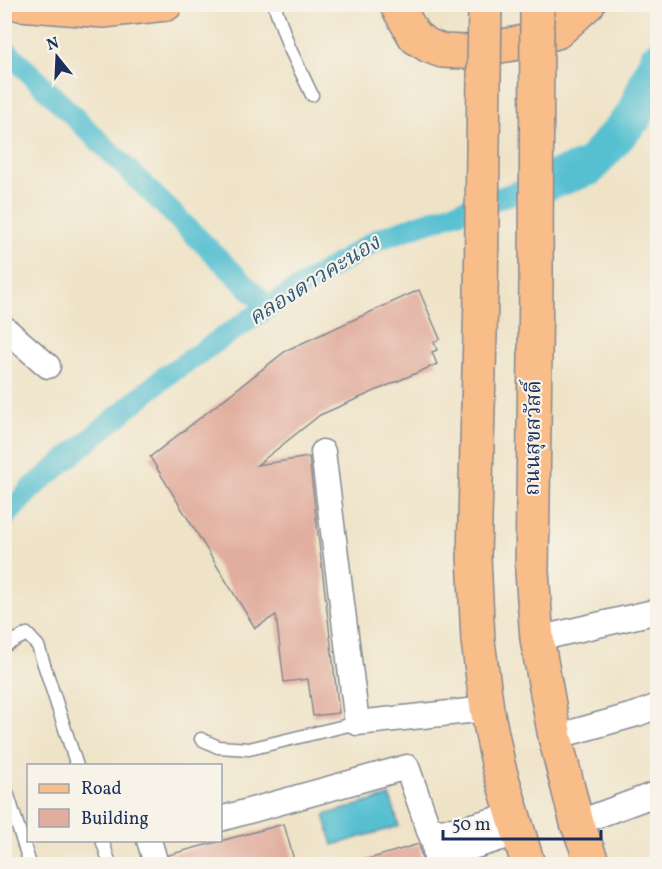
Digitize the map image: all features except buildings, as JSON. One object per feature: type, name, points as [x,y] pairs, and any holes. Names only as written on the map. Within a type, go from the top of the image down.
[{"type":"main road","points":[[20,4],[103,8],[166,4]]},
{"type":"main road","points":[[396,4],[415,38],[442,51],[465,52],[519,44],[557,32],[588,4]]},
{"type":"main road","points":[[485,4],[481,297],[474,556],[478,641],[487,709],[499,768],[528,864]]},
{"type":"main road","name":"ถนนสุขสวัสดิ์","points":[[537,4],[532,572],[537,639],[555,737],[577,823],[593,864]]},
{"type":"street","points":[[4,328],[48,366]]},
{"type":"street","points":[[323,452],[357,723],[487,709]]},
{"type":"street","points":[[537,639],[657,610]]},
{"type":"street","points":[[555,737],[637,714],[657,706]]},
{"type":"street","points":[[222,818],[408,767],[437,861],[516,824]]},
{"type":"street","points":[[577,823],[657,793]]},
{"type":"street","points":[[429,831],[516,824]]},
{"type":"street","points":[[150,842],[156,864]]},
{"type":"lane","points":[[274,4],[289,47],[312,95]]},
{"type":"lane","points":[[4,646],[27,634],[38,646],[77,764]]},
{"type":"lane","points":[[201,739],[218,747],[249,749],[357,723]]},
{"type":"lane","points":[[4,783],[30,864]]},
{"type":"lane","points":[[103,842],[110,864]]},
{"type":"water","points":[[390,796],[399,826],[333,845],[324,815]]},
{"type":"waterway","points":[[4,48],[268,307]]},
{"type":"waterway","name":"คลองดาวคะนอง","points":[[537,185],[589,167],[634,116],[658,59]]},
{"type":"waterway","name":"คลองดาวคะนอง","points":[[4,518],[32,488],[167,375],[268,307],[378,239],[537,185]]}]
